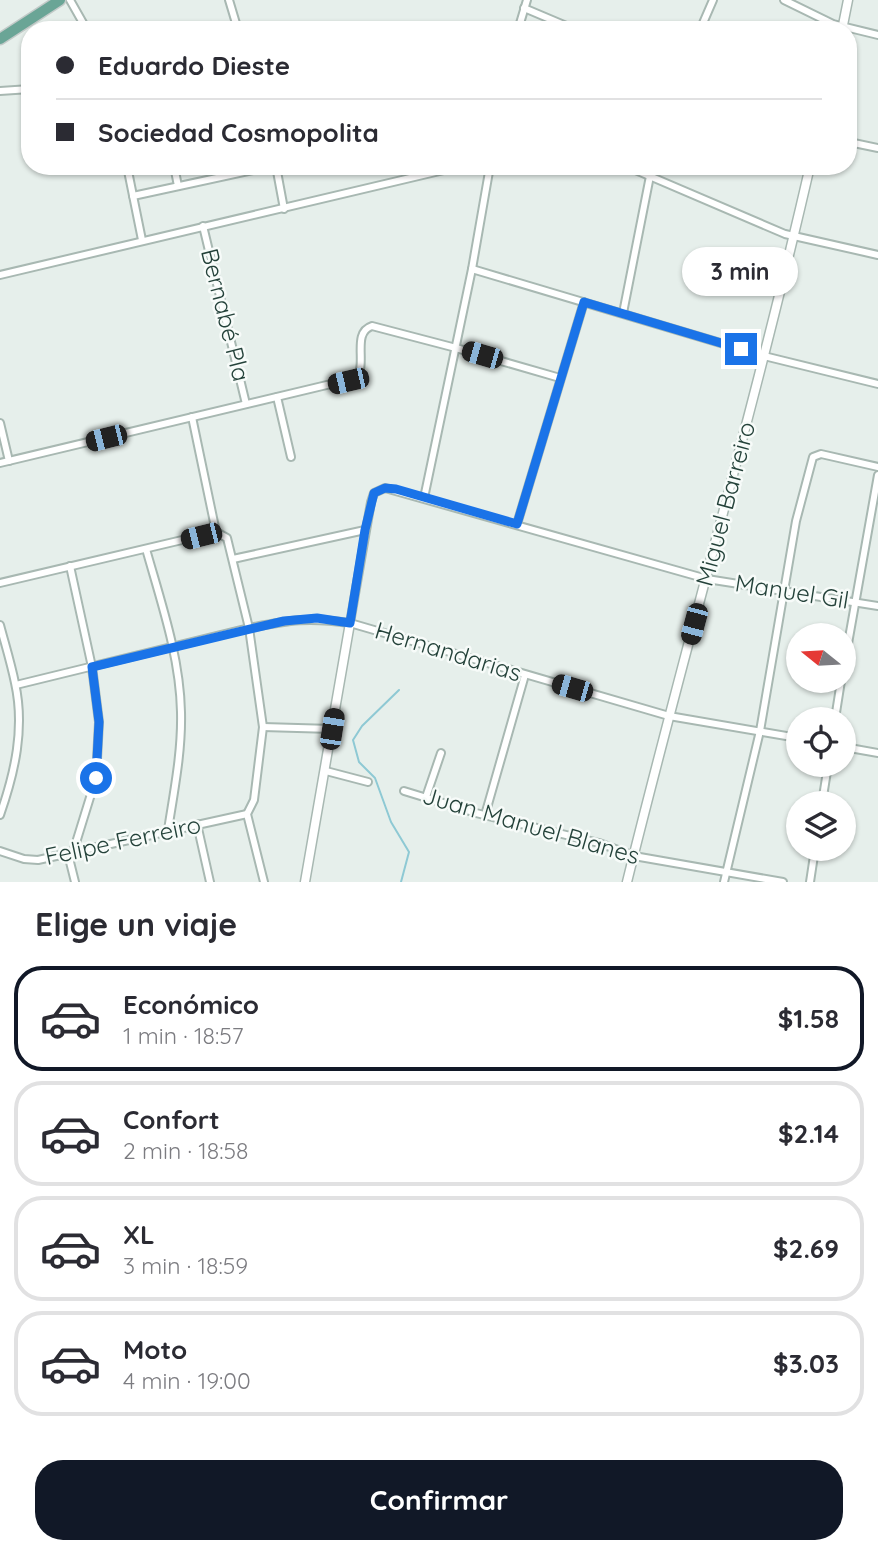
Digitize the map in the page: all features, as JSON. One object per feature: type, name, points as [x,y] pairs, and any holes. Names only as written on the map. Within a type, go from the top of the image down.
[{"type":"main road","points":[[28,21],[60,0]]},
{"type":"main road","points":[[0,39],[21,25]]},
{"type":"street","points":[[70,0],[82,21]]},
{"type":"street","points":[[229,0],[235,21]]},
{"type":"street","points":[[520,21],[527,0]]},
{"type":"street","points":[[704,21],[713,0]]},
{"type":"street","points":[[784,0],[828,21]]},
{"type":"street","points":[[844,21],[848,0]]},
{"type":"street","points":[[524,8],[555,21]]},
{"type":"street","points":[[857,30],[878,34]]},
{"type":"street","points":[[0,91],[21,90]]},
{"type":"street","points":[[857,144],[878,148]]},
{"type":"street","points":[[128,175],[142,240]]},
{"type":"street","points":[[176,175],[178,186]]},
{"type":"street","points":[[132,196],[235,175]]},
{"type":"street","points":[[276,175],[284,209]]},
{"type":"street","points":[[0,275],[424,175]]},
{"type":"street","points":[[424,498],[472,270],[488,175]]},
{"type":"street","name":"Miguel Barreiro","points":[[627,882],[707,579],[808,175]]},
{"type":"street","points":[[623,313],[650,176],[794,236],[878,256]]},
{"type":"street","name":"Bernabé Pla","points":[[203,226],[246,404]]},
{"type":"street","points":[[472,270],[764,356],[878,384]]},
{"type":"street","points":[[517,524],[584,302]]},
{"type":"street","points":[[0,463],[356,378],[361,370],[361,336],[366,328],[378,327],[560,378]]},
{"type":"street","points":[[276,397],[290,457]]},
{"type":"street","points":[[192,418],[216,532]]},
{"type":"street","points":[[0,423],[9,461]]},
{"type":"street","points":[[724,882],[760,731],[796,520],[813,457],[821,454],[878,467]]},
{"type":"street","points":[[851,623],[878,475]]},
{"type":"street","name":"Manuel Gil","points":[[365,530],[374,493],[385,488],[707,579],[878,606]]},
{"type":"street","points":[[233,559],[365,530],[305,882]]},
{"type":"street","points":[[0,583],[216,532],[227,538],[249,628],[263,727],[254,800],[247,814],[264,882]]},
{"type":"street","points":[[146,549],[173,647],[181,711],[178,767],[168,830]]},
{"type":"street","points":[[70,566],[92,667],[99,722],[96,778],[70,862],[75,882]]},
{"type":"street","name":"Hernandarias","points":[[16,685],[249,628],[302,618],[317,618],[350,623],[669,716],[786,736]]},
{"type":"street","points":[[0,625],[16,685],[19,742],[0,815]]},
{"type":"street","points":[[485,815],[525,675]]},
{"type":"street","points":[[263,727],[332,729]]},
{"type":"street","points":[[856,749],[878,753]]},
{"type":"street","points":[[426,797],[441,753]]},
{"type":"street","points":[[326,771],[368,782]]},
{"type":"street","name":"Juan Manuel Blanes","points":[[404,791],[485,815],[573,836],[634,856],[783,882]]},
{"type":"street","name":"Felipe Ferreiro","points":[[0,851],[31,860],[247,814]]},
{"type":"street","points":[[197,824],[210,882]]},
{"type":"street","points":[[810,882],[813,861]]},
{"type":"waterway","points":[[399,690],[362,726],[353,740],[359,762],[375,778],[391,822],[409,852],[401,882]]},
{"type":"route","points":[[96,778],[99,722],[92,667],[284,621],[317,618],[350,623],[365,530],[374,493],[385,488],[396,489],[517,524],[584,302],[741,349]]}]
